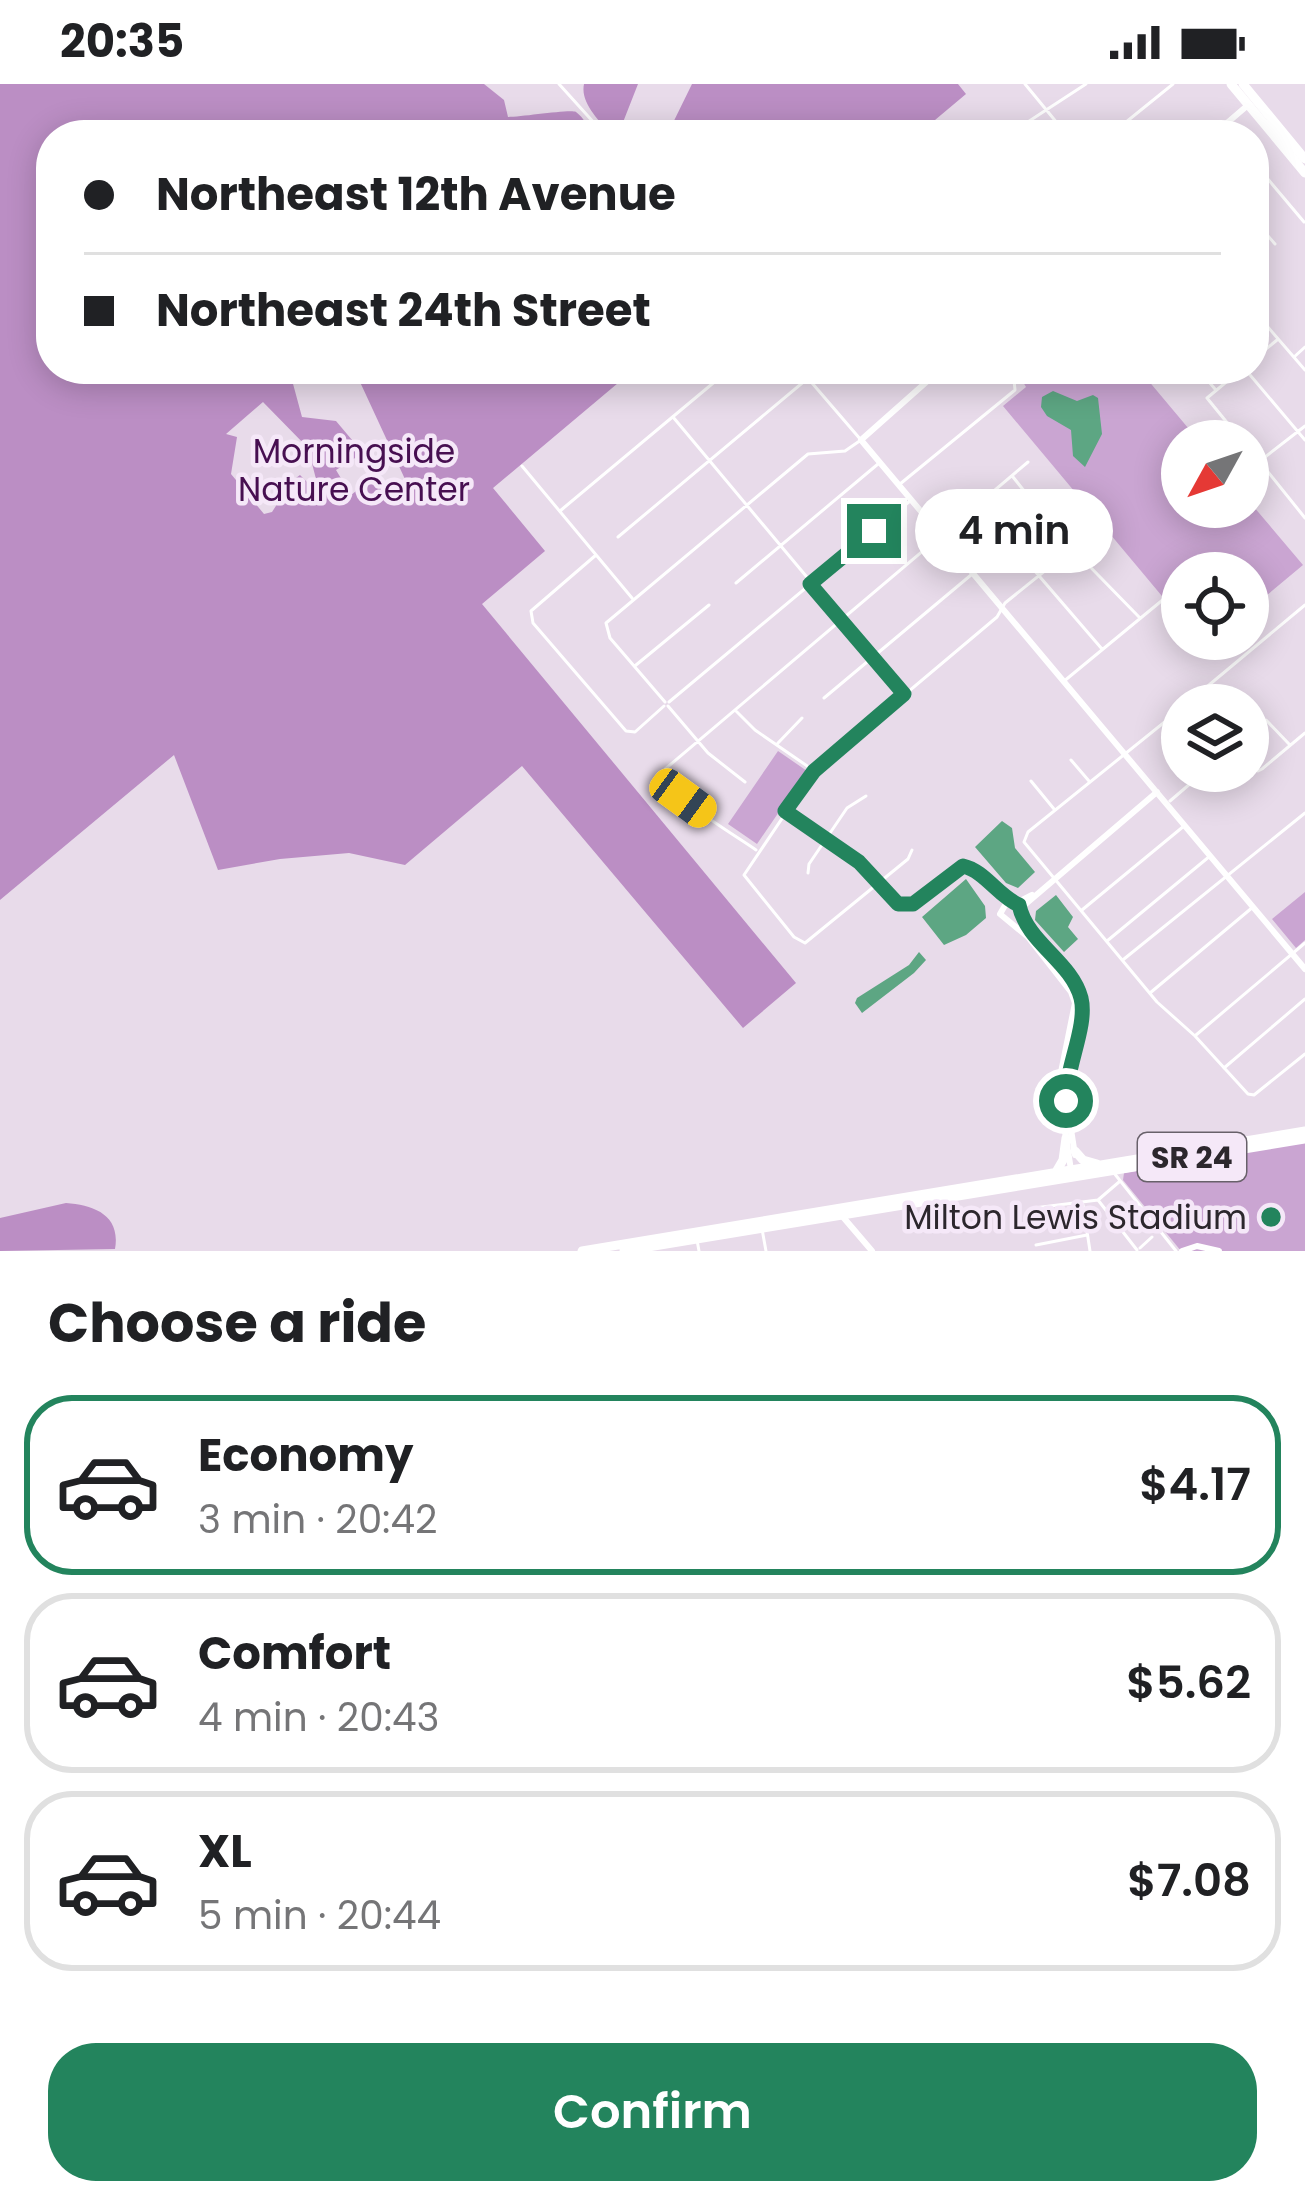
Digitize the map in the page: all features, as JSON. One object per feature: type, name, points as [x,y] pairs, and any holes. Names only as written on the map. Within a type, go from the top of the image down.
[{"type":"main road","points":[[1231,84],[1300,152],[1305,172]]},
{"type":"main road","points":[[1243,84],[1252,102]]},
{"type":"main road","name":"SR 24","points":[[762,1225],[1305,1135]]},
{"type":"main road","points":[[1054,1173],[1064,1160],[1066,1138]]},
{"type":"main road","points":[[1075,1151],[1083,1160],[1107,1168]]},
{"type":"main road","name":"SR 24","points":[[582,1251],[698,1241],[838,1211],[1075,1173]]},
{"type":"street","points":[[559,84],[591,120]]},
{"type":"street","points":[[1025,84],[1055,120]]},
{"type":"street","points":[[1031,120],[1086,84]]},
{"type":"street","points":[[1156,84],[1163,92]]},
{"type":"street","points":[[1128,120],[1173,84]]},
{"type":"street","points":[[1231,120],[1252,102]]},
{"type":"street","points":[[1269,180],[1304,222]]},
{"type":"street","points":[[1269,237],[1275,244]]},
{"type":"street","points":[[1269,328],[1305,370]]},
{"type":"street","points":[[1269,347],[1279,339]]},
{"type":"street","points":[[1294,356],[1305,347]]},
{"type":"street","points":[[560,512],[712,384]]},
{"type":"street","points":[[618,537],[801,384]]},
{"type":"street","points":[[813,384],[1305,969]]},
{"type":"street","points":[[745,782],[696,743],[605,627],[808,454],[845,451],[924,384]]},
{"type":"street","points":[[898,485],[1005,400],[1015,384]]},
{"type":"street","points":[[1211,384],[1216,390]]},
{"type":"street","points":[[1224,384],[1207,398],[1225,420]]},
{"type":"street","points":[[1257,384],[1305,440]]},
{"type":"street","points":[[673,417],[904,694]]},
{"type":"street","points":[[1269,454],[1305,426]]},
{"type":"street","points":[[758,851],[683,798],[663,773],[1028,462]]},
{"type":"street","points":[[736,583],[880,463]]},
{"type":"street","points":[[522,466],[633,599]]},
{"type":"street","points":[[1269,472],[1305,518]]},
{"type":"street","points":[[1012,476],[1072,549],[1140,618]]},
{"type":"street","points":[[596,555],[531,610],[533,623],[629,731],[635,732],[911,500]]},
{"type":"street","points":[[978,505],[1102,649]]},
{"type":"street","points":[[912,850],[908,859],[805,943],[794,937],[744,875],[814,771],[1072,549]]},
{"type":"street","points":[[824,698],[972,574]]},
{"type":"street","points":[[1063,682],[1161,601]]},
{"type":"street","points":[[635,666],[709,605]]},
{"type":"street","points":[[1210,684],[1305,605]]},
{"type":"street","points":[[734,710],[814,771]]},
{"type":"street","points":[[777,745],[802,718]]},
{"type":"street","points":[[1269,722],[1291,745]]},
{"type":"street","points":[[1161,725],[1024,838],[1149,994],[1251,1096],[1305,1054]]},
{"type":"street","points":[[1269,762],[1305,733]]},
{"type":"street","points":[[1071,760],[1090,782]]},
{"type":"street","points":[[1031,781],[1055,811]]},
{"type":"street","points":[[1013,910],[1157,792]]},
{"type":"street","points":[[1167,804],[1181,792]]},
{"type":"street","points":[[808,873],[808,864],[847,808],[866,796]]},
{"type":"street","points":[[785,811],[859,862],[898,904],[905,907],[963,866],[979,872],[1013,910],[1071,992],[1075,1014],[1065,1091],[1075,1173]]},
{"type":"street","points":[[1123,961],[1305,813]]},
{"type":"street","points":[[709,828],[714,820]]},
{"type":"street","points":[[1082,910],[1185,825]]},
{"type":"street","points":[[1107,941],[1211,855]]},
{"type":"street","points":[[1149,994],[1254,906]]},
{"type":"street","points":[[1195,1036],[1305,943]]},
{"type":"street","points":[[1224,1068],[1305,999]]},
{"type":"street","points":[[1069,1050],[1058,1078],[1075,1173]]},
{"type":"street","points":[[1107,1168],[1179,1251],[1197,1246],[1219,1251]]},
{"type":"street","points":[[1034,1208],[1097,1200],[1120,1181]]},
{"type":"street","points":[[1097,1200],[1137,1251],[1152,1237]]},
{"type":"street","points":[[1082,1202],[1090,1251]]},
{"type":"street","points":[[838,1211],[872,1251]]},
{"type":"street","points":[[762,1225],[766,1251]]},
{"type":"street","points":[[1036,1245],[1087,1235]]},
{"type":"shaded area","points":[[0,84],[484,84],[504,100],[508,117],[576,112],[584,120],[36,120],[36,384],[293,384],[302,417],[336,421],[363,453],[336,470],[351,495],[378,474],[395,499],[410,490],[361,384],[617,384],[493,488],[545,551],[482,604],[796,983],[743,1028],[522,766],[405,865],[349,853],[218,870],[174,755],[0,900]],"holes":[[[263,402],[308,448],[316,479],[309,484],[300,475],[272,512],[264,514],[231,474],[237,437],[226,434]]]},
{"type":"shaded area","points":[[584,84],[638,84],[624,120],[599,120]]},
{"type":"shaded area","points":[[692,84],[958,84],[966,94],[935,120],[674,120]]},
{"type":"shaded area","points":[[1024,384],[1151,384],[1181,420],[1161,420],[1161,528],[1269,525],[1303,565],[1269,593],[1269,552],[1161,552],[1161,595],[1003,406]]},
{"type":"shaded area","points":[[1053,391],[1077,401],[1093,395],[1098,398],[1102,434],[1085,467],[1073,456],[1071,430],[1041,407],[1042,397]]},
{"type":"shaded area","points":[[778,751],[807,771],[757,844],[728,824]]},
{"type":"shaded area","points":[[1002,821],[1012,828],[1015,848],[1035,872],[1018,888],[1006,883],[975,847]]},
{"type":"shaded area","points":[[966,879],[985,906],[986,918],[944,945],[922,917]]},
{"type":"shaded area","points":[[1305,892],[1305,940],[1296,948],[1272,919]]},
{"type":"shaded area","points":[[1056,895],[1073,917],[1068,927],[1078,939],[1064,952],[1035,920],[1036,911]]},
{"type":"shaded area","points":[[919,952],[926,960],[914,973],[862,1013],[857,998],[909,965]]},
{"type":"shaded area","points":[[1305,1142],[1305,1251],[1181,1251],[1123,1180],[1124,1173]]},
{"type":"shaded area","points":[[66,1203],[86,1206],[110,1220],[115,1249],[0,1251],[0,1218]]},
{"type":"place","name":"Milton Lewis Stadium","points":[[1271,1217]]},
{"type":"route","points":[[874,531],[810,584],[904,694],[814,771],[785,811],[859,862],[905,907],[963,866],[979,872],[1007,902],[1019,905],[1027,928],[1080,994],[1082,1016],[1066,1081],[1066,1101]]},
{"type":"park label","name":"Morningside Nature Center","points":[[354,470]]}]
